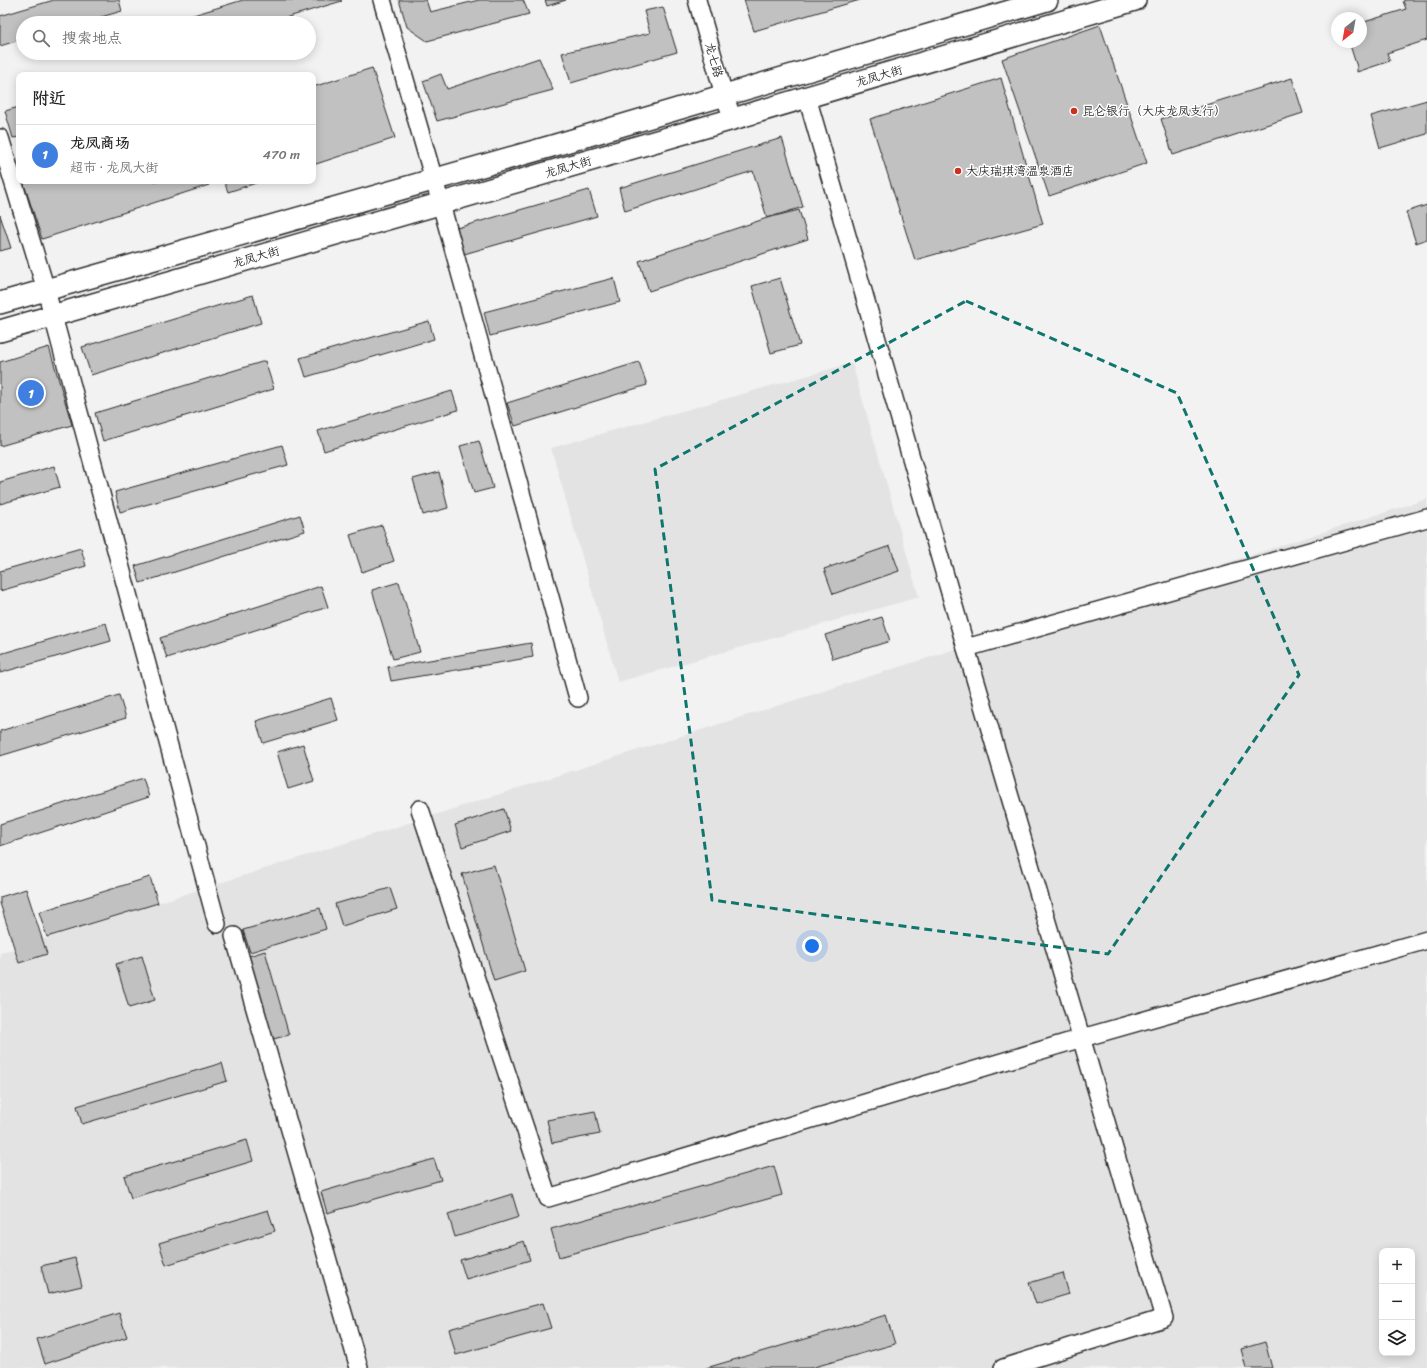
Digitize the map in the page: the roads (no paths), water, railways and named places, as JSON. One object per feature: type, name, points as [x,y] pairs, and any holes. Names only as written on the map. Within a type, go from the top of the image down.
[{"type":"main road","name":"龙凤大街","points":[[0,303],[433,180],[1047,0]]},
{"type":"main road","name":"龙凤大街","points":[[0,331],[733,119],[1135,0]]},
{"type":"street","points":[[382,0],[441,204],[578,698]]},
{"type":"street","name":"龙七路","points":[[697,0],[724,95],[733,119]]},
{"type":"street","points":[[807,97],[966,648],[1164,1318],[1003,1368]]},
{"type":"street","points":[[0,138],[46,290],[217,924]]},
{"type":"street","points":[[966,648],[1427,518]]},
{"type":"street","points":[[420,810],[548,1198],[1082,1038],[1427,940]]},
{"type":"street","points":[[234,936],[359,1368]]},
{"type":"place","name":"昆仑银行（大庆龙凤支行）","points":[[1074,111]]},
{"type":"place","name":"大庆瑞琪湾温泉酒店","points":[[958,171]]},
{"type":"place","name":"龙凤商场","points":[[31,393]]}]
